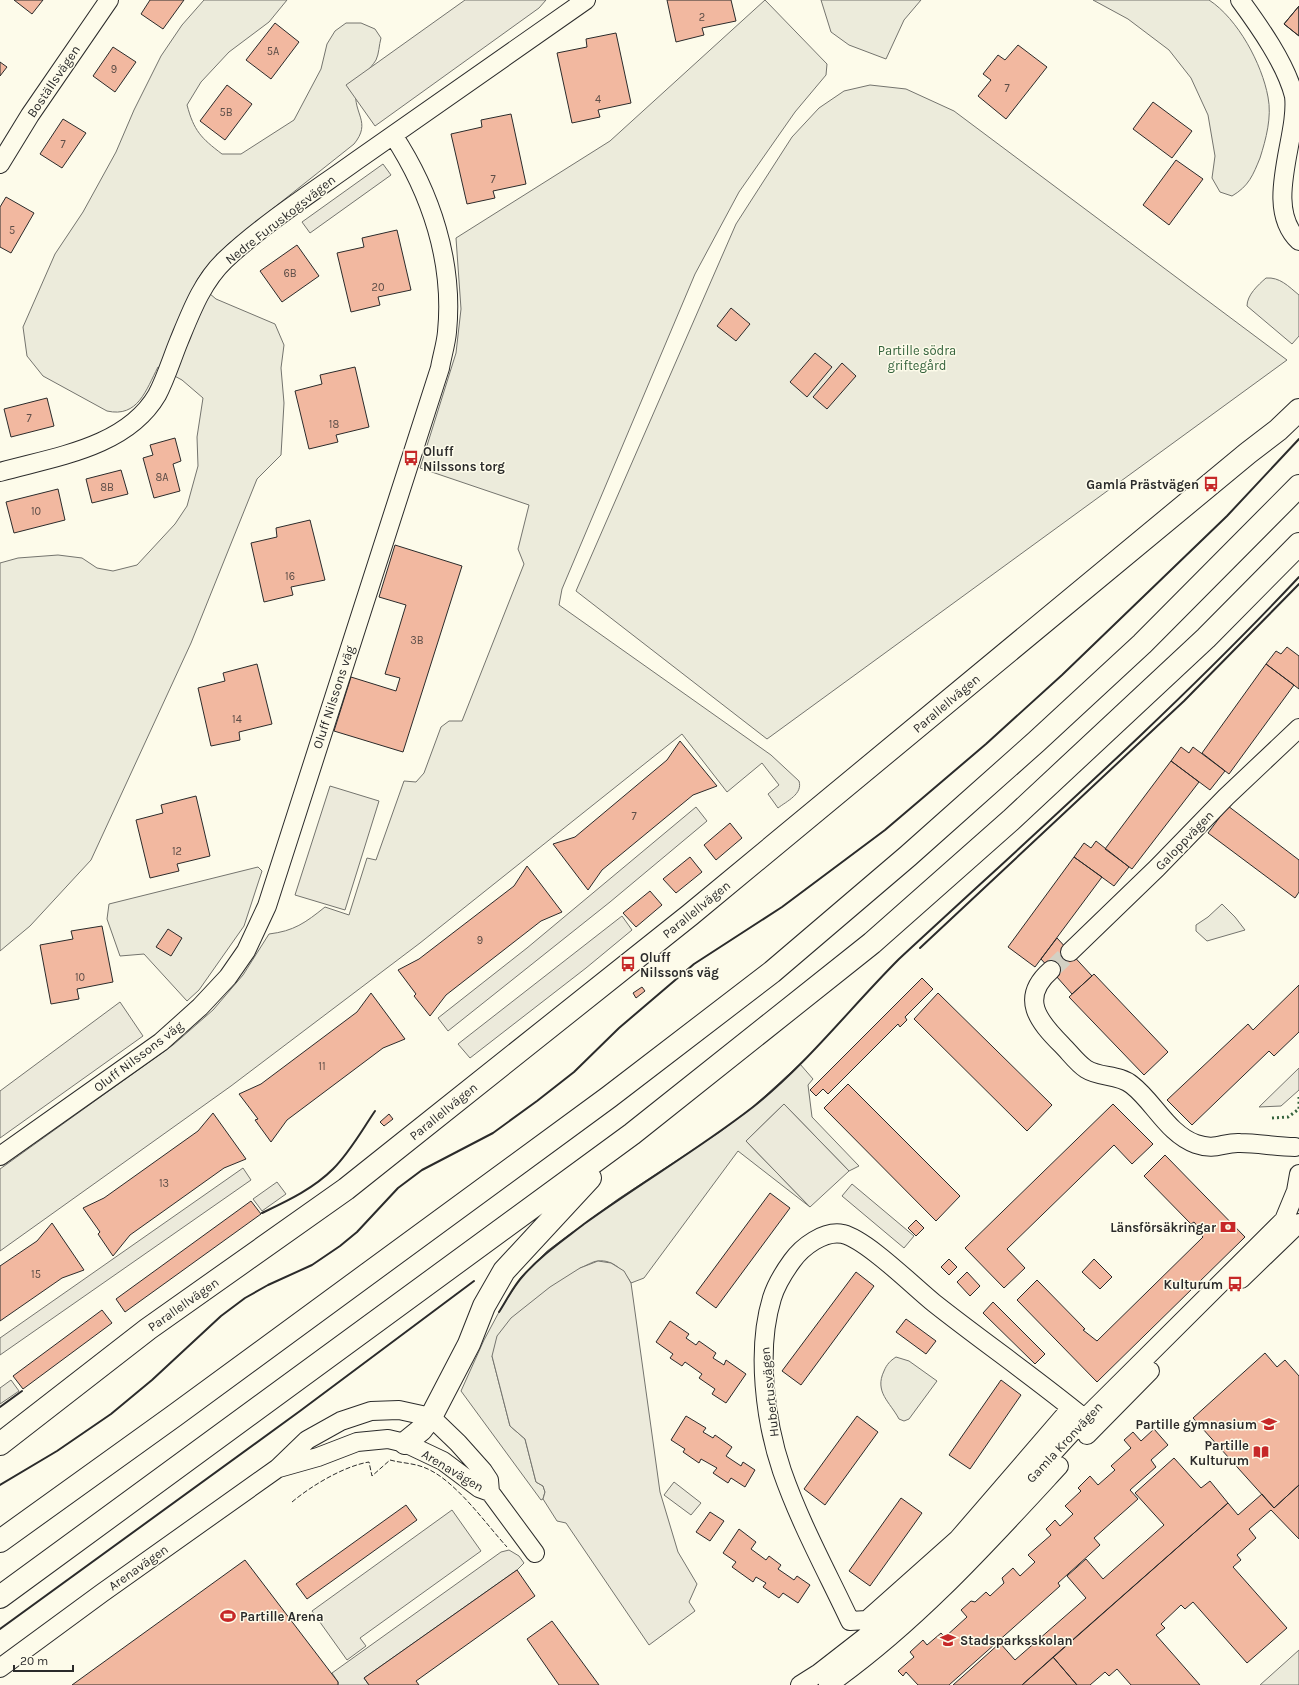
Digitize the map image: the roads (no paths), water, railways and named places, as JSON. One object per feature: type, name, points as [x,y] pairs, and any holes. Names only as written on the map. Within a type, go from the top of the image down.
[{"type":"main road","name":"Parallellvägen","points":[[0,1444],[148,1329],[346,1189],[690,915],[1248,453],[1278,430],[1299,410]]},
{"type":"main road","points":[[0,1541],[174,1416],[609,1097],[772,972],[908,856],[1036,742],[1142,644],[1299,486]]},
{"type":"main road","points":[[0,1597],[632,1134],[872,943],[1011,820],[1206,638],[1299,544]]},
{"type":"main road","points":[[405,1443],[421,1430],[431,1418],[469,1344],[484,1306],[504,1271],[632,1134]]},
{"type":"street","name":"Boställsvägen","points":[[0,164],[30,115],[109,0]]},
{"type":"street","name":"Nedre Furuskogsvägen","points":[[0,472],[90,447],[112,436],[132,422],[145,410],[157,395],[197,298],[212,275],[225,261],[304,199],[586,0]]},
{"type":"street","points":[[1240,0],[1285,72],[1294,96],[1295,106],[1292,137],[1283,206],[1288,226],[1299,240]]},
{"type":"street","name":"Oluff Nilssons väg","points":[[0,1156],[167,1037],[200,1007],[228,977],[246,951],[267,906],[440,368],[447,333],[448,305],[445,269],[439,236],[431,207],[420,180],[393,135]]},
{"type":"street","name":"Galoppvägen","points":[[1070,952],[1157,868],[1226,797],[1299,728]]},
{"type":"street","points":[[1051,970],[1041,979],[1035,991],[1033,1002],[1036,1012],[1054,1037],[1086,1069],[1124,1080],[1132,1085],[1166,1121],[1188,1141],[1211,1148],[1239,1142],[1276,1147],[1297,1141],[1294,1160],[1299,1174]]},
{"type":"street","name":"Gamla Kronvägen","points":[[800,1685],[857,1644],[924,1588],[957,1557],[1090,1423],[1284,1220],[1296,1191],[1299,1174]]},
{"type":"street","name":"Gamla Kronvägen","points":[[828,1685],[872,1651],[963,1569],[1090,1423],[1299,1223]]},
{"type":"street","name":"Hubertusvägen","points":[[1071,1408],[958,1539],[867,1620],[850,1621],[799,1513],[782,1471],[774,1442],[765,1378],[764,1339],[772,1298],[784,1273],[794,1258],[805,1247],[817,1239],[830,1234],[843,1234],[862,1243],[934,1303],[1050,1390],[1090,1423]]},
{"type":"street","name":"Arenavägen","points":[[0,1668],[102,1593],[278,1468],[307,1440],[348,1419],[371,1411],[400,1410],[431,1418],[458,1443],[483,1471],[489,1480],[490,1492],[535,1553]]},
{"type":"street","name":"Arenavägen","points":[[278,1468],[318,1457],[357,1442],[388,1439],[405,1443],[442,1461],[479,1488],[490,1492]]},
{"type":"tunnel","points":[[1051,970],[1070,952]]},
{"type":"place","name":"Oluff Nilssons torg","points":[[411,458]]},
{"type":"place","name":"Gamla Prästvägen","points":[[1211,484]]},
{"type":"place","name":"Oluff Nilssons väg","points":[[628,964]]},
{"type":"place","name":"Länsförsäkringar","points":[[1228,1227]]},
{"type":"place","name":"Kulturum","points":[[1235,1284]]},
{"type":"place","name":"Partille gymnasium","points":[[1269,1424]]},
{"type":"place","name":"Partille Kulturum","points":[[1261,1452]]},
{"type":"place","name":"Partille Arena","points":[[228,1616]]},
{"type":"place","name":"Stadsparksskolan","points":[[948,1640]]},
{"type":"park label","name":"Partille södra griftegård","points":[[917,358]]}]
